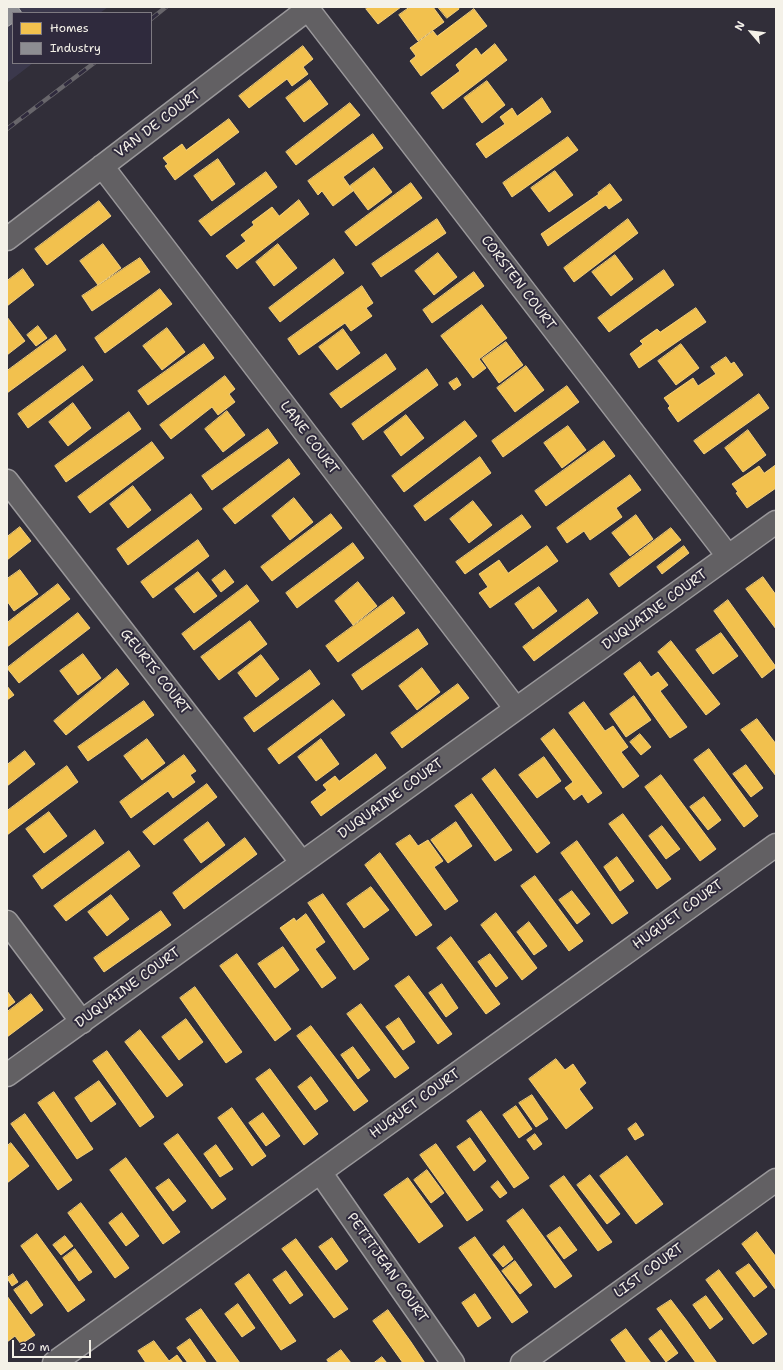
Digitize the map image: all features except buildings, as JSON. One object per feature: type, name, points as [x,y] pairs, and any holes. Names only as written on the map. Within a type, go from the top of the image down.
[{"type":"street","name":"VAN DE COURT","points":[[7,238],[308,9]]},
{"type":"street","name":"CORSTEN COURT","points":[[308,9],[728,556]]},
{"type":"street","name":"LANE COURT","points":[[102,166],[516,709]]},
{"type":"street","name":"GEURTS COURT","points":[[7,481],[302,863]]},
{"type":"street","name":"DUQUAINE COURT","points":[[7,1075],[776,522]]},
{"type":"street","name":"HUGUET COURT","points":[[54,1363],[776,845]]},
{"type":"street","points":[[7,922],[82,1022]]},
{"type":"street","name":"PETITJEAN COURT","points":[[320,1172],[453,1363]]},
{"type":"street","name":"LIST COURT","points":[[522,1363],[776,1180]]},
{"type":"shaded area","points":[[7,7],[108,7],[101,12],[12,12],[12,64],[32,64],[7,83]]},
{"type":"railway","points":[[152,18],[166,7]]},
{"type":"railway","points":[[7,129],[93,64]]}]
